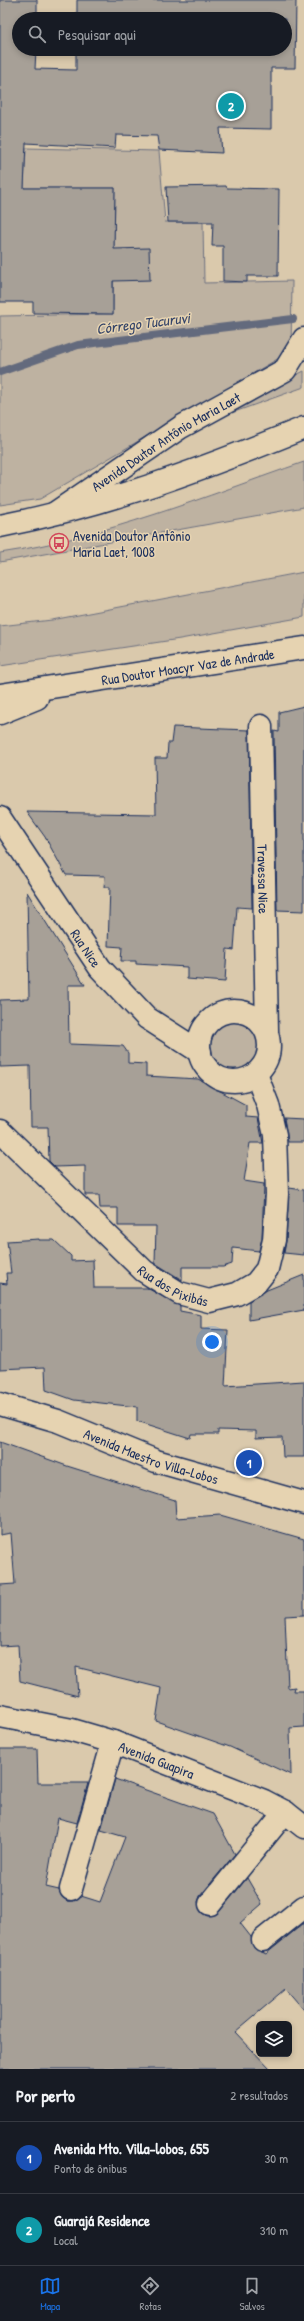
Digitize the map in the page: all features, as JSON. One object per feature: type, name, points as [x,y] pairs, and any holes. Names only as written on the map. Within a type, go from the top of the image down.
[{"type":"street","name":"Avenida Doutor Antônio Maria Laet","points":[[50,516],[181,427],[285,370],[304,339]]},
{"type":"street","name":"Avenida Doutor Antônio Maria Laet","points":[[0,526],[50,516],[168,482],[304,428]]},
{"type":"street","name":"Rua Doutor Moacyr Vaz de Andrade","points":[[71,684],[304,648]]},
{"type":"street","points":[[0,695],[71,684]]},
{"type":"street","points":[[0,713],[71,684]]},
{"type":"street","name":"Travessa Nice","points":[[261,726],[267,1031]]},
{"type":"street","name":"Rua Nice","points":[[0,818],[100,968],[147,1018],[200,1052]]},
{"type":"street","points":[[229,1011],[241,1011],[252,1015],[261,1022],[267,1031],[270,1043],[269,1055],[264,1066],[256,1074],[245,1080],[233,1081],[222,1079],[211,1073],[204,1064],[200,1052],[199,1041],[203,1030],[209,1021],[218,1014],[229,1011]]},
{"type":"street","name":"Rua dos Pixibás","points":[[0,1130],[144,1271],[179,1293],[209,1301],[237,1294],[256,1283],[267,1269],[274,1240],[277,1194],[275,1135],[268,1105],[256,1074]]},
{"type":"street","name":"Avenida Maestro Villa-Lobos","points":[[0,1404],[58,1421],[156,1461],[304,1503]]},
{"type":"street","name":"Avenida Guapira","points":[[0,1716],[72,1730],[112,1742],[264,1801],[285,1812],[304,1827]]},
{"type":"street","points":[[71,1889],[112,1742]]},
{"type":"street","points":[[210,1904],[285,1812]]},
{"type":"street","points":[[263,1940],[304,1907]]},
{"type":"shaded area","points":[[26,148],[159,151],[165,222],[203,222],[204,283],[292,281],[291,351],[40,499],[0,505],[0,316],[113,314],[115,188],[24,188]]},
{"type":"shaded area","points":[[304,371],[304,387],[201,424]]},
{"type":"shaded area","points":[[304,462],[304,507],[0,562],[0,553],[39,546],[116,527],[192,502]]},
{"type":"shaded area","points":[[304,572],[304,617],[180,639],[0,666],[0,626],[52,620]]},
{"type":"shaded area","points":[[230,1019],[240,1019],[254,1026],[261,1040],[261,1050],[254,1064],[240,1071],[230,1071],[220,1067],[213,1060],[209,1050],[209,1040],[213,1030],[220,1023]]},
{"type":"building","points":[[0,0],[37,0],[37,12],[12,12],[12,56],[36,56],[35,69],[76,70],[76,56],[292,56],[292,12],[77,12],[77,0],[296,0],[295,68],[271,68],[271,129],[220,128],[222,153],[159,150],[157,136],[116,135],[115,148],[26,143],[24,188],[115,188],[114,249],[149,248],[150,280],[113,281],[113,314],[33,313],[33,302],[0,302]]},
{"type":"building","points":[[226,186],[227,188],[279,189],[278,276],[247,276],[247,282],[223,281],[223,246],[212,246],[213,222],[168,222],[166,187]]},
{"type":"building","points":[[304,706],[304,911],[277,910],[274,731],[279,732],[279,712]]},
{"type":"building","points":[[173,727],[249,730],[252,908],[237,907],[234,950],[227,949],[225,982],[187,979],[187,967],[136,964],[136,961],[121,961],[122,947],[108,946],[110,887],[104,887],[105,876],[66,875],[45,837],[27,812],[156,814],[155,758],[167,758],[168,743],[171,743]]},
{"type":"building","points":[[27,892],[85,985],[68,985],[69,1044],[123,1046],[128,1053],[128,1063],[146,1064],[146,1076],[198,1079],[246,1105],[246,1117],[258,1118],[263,1143],[250,1143],[244,1181],[264,1184],[262,1238],[259,1251],[233,1248],[232,1264],[223,1267],[182,1267],[182,1280],[155,1263],[156,1226],[118,1226],[118,1208],[100,1208],[99,1195],[85,1195],[85,1166],[55,1167],[49,1161],[48,1127],[31,1127],[30,1066],[0,1067],[0,1000],[29,999]]},
{"type":"building","points":[[284,1118],[304,1119],[304,1142],[288,1142]]},
{"type":"building","points":[[289,1188],[304,1190],[304,1255],[284,1253]]},
{"type":"building","points":[[39,1239],[54,1240],[71,1256],[71,1261],[93,1260],[94,1288],[147,1288],[180,1306],[180,1311],[201,1315],[201,1329],[228,1330],[225,1386],[304,1381],[304,1457],[283,1457],[282,1437],[256,1438],[256,1431],[218,1430],[218,1434],[191,1434],[190,1438],[137,1421],[137,1407],[74,1400],[46,1390],[45,1367],[0,1369],[0,1283],[7,1284],[6,1273],[11,1273],[7,1241]]},
{"type":"building","points":[[304,1275],[304,1310],[249,1320],[249,1301],[267,1290]]},
{"type":"building","points":[[0,1442],[67,1466],[175,1500],[176,1518],[220,1515],[304,1539],[304,1615],[285,1616],[288,1688],[295,1687],[294,1691],[304,1691],[304,1727],[290,1728],[291,1775],[230,1747],[156,1721],[161,1688],[76,1667],[78,1696],[20,1681],[18,1645],[0,1646],[0,1585],[15,1584],[11,1533],[0,1535]]},
{"type":"building","points":[[0,1749],[37,1749],[38,1783],[88,1783],[77,1823],[58,1818],[46,1887],[59,1890],[62,1897],[67,1901],[74,1901],[81,1896],[100,1902],[125,1837],[101,1830],[115,1779],[213,1814],[235,1854],[200,1896],[198,1902],[202,1913],[208,1916],[219,1912],[247,1878],[262,1904],[240,1923],[251,1937],[254,1948],[266,1954],[304,1923],[304,2010],[286,1989],[235,2032],[256,2054],[256,2057],[259,2057],[270,2069],[0,2069]]},
{"type":"waterway","name":"Córrego Tucuruvi","points":[[0,372],[78,345],[293,319]]},
{"type":"place","name":"Guarajá Residence","points":[[231,106]]},
{"type":"place","name":"Avenida Doutor Antônio Maria Laet, 1008","points":[[59,543]]},
{"type":"place","name":"Avenida Mto. Villa-lobos, 655","points":[[249,1463]]}]
